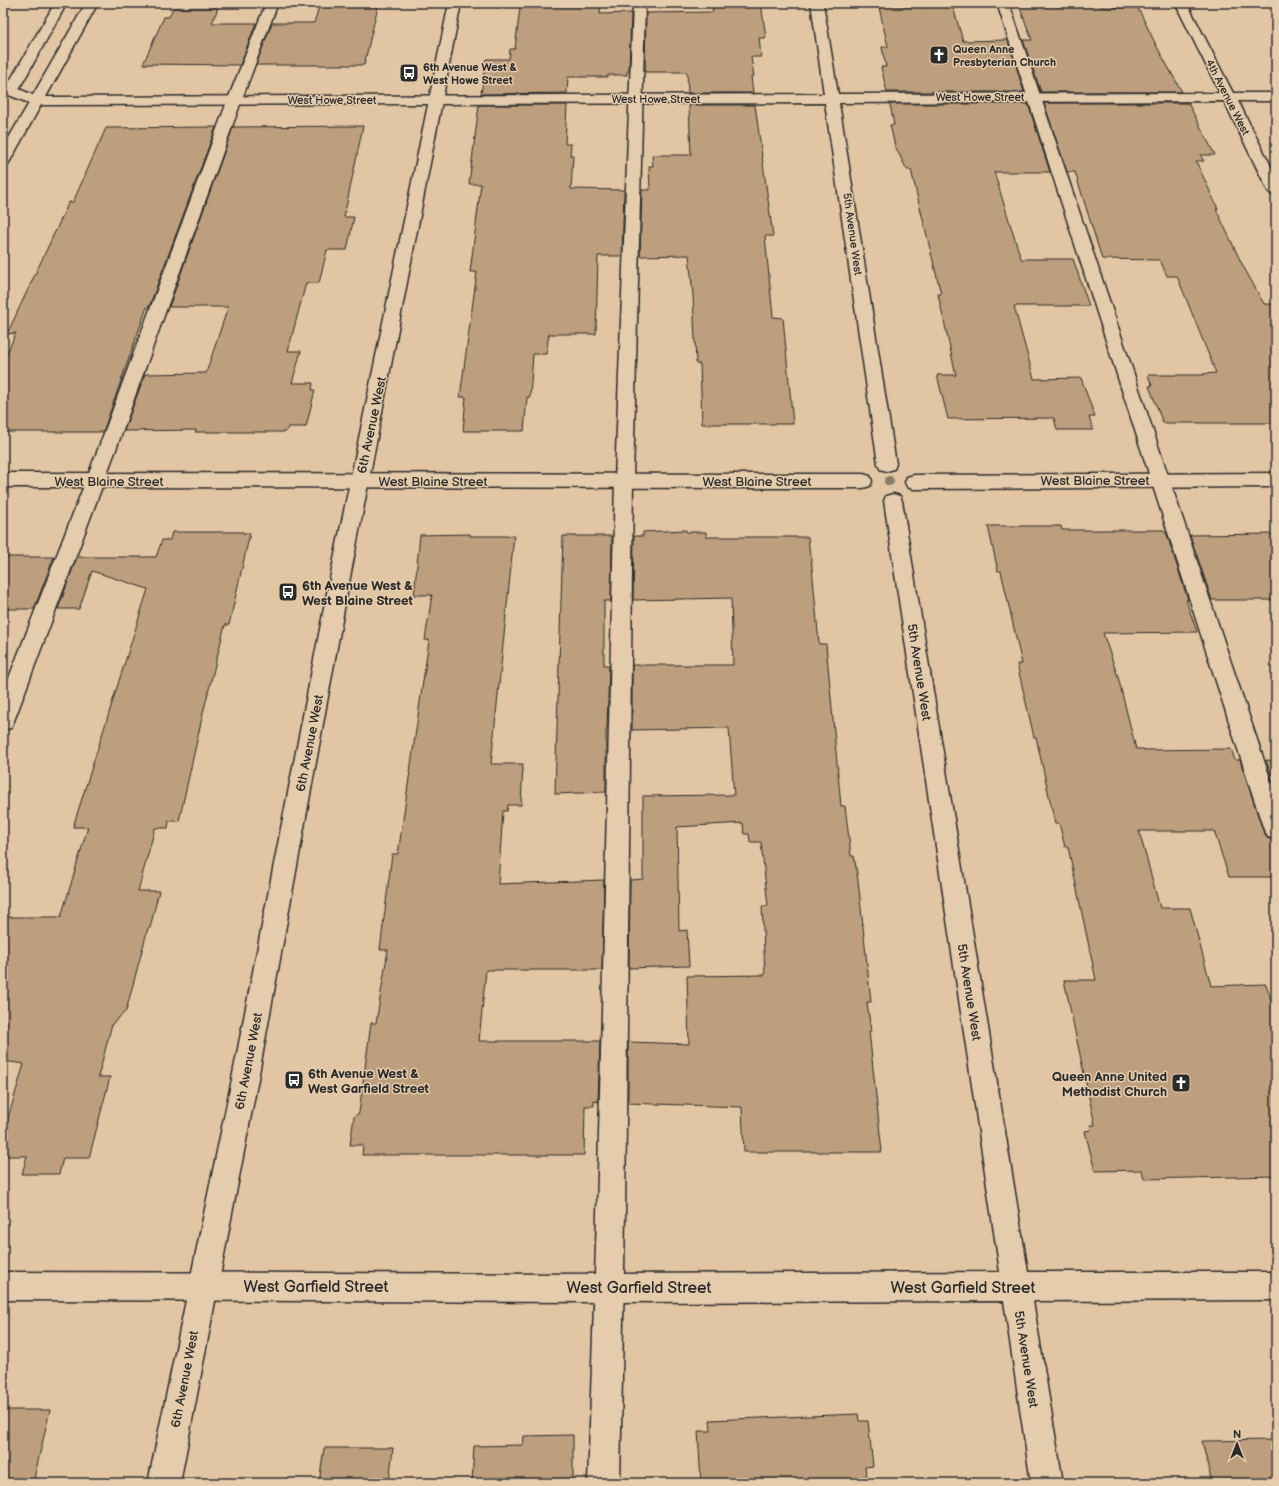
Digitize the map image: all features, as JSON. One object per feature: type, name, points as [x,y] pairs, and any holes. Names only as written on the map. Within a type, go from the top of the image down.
[{"type":"street","points":[[37,101],[11,91],[61,3]]},
{"type":"street","points":[[3,161],[92,3]]},
{"type":"street","points":[[3,721],[95,481],[234,99],[272,3]]},
{"type":"street","name":"6th Avenue West","points":[[164,1483],[202,1286],[245,1079],[360,481],[455,3]]},
{"type":"street","points":[[604,1483],[610,1288],[624,480],[639,3]]},
{"type":"street","name":"5th Avenue West","points":[[817,3],[833,98],[887,464]]},
{"type":"street","points":[[1003,3],[1276,830]]},
{"type":"street","name":"4th Avenue West","points":[[1181,3],[1276,191]]},
{"type":"street","name":"West Howe Street","points":[[37,101],[234,99],[436,100],[1276,97]]},
{"type":"street","points":[[887,464],[900,467],[906,471],[914,482],[911,493],[899,500],[877,494],[865,473],[870,468],[887,464]]},
{"type":"street","name":"West Blaine Street","points":[[3,480],[624,480],[877,494]]},
{"type":"street","name":"West Blaine Street","points":[[914,482],[1276,480]]},
{"type":"street","name":"5th Avenue West","points":[[877,494],[1016,1286],[1047,1483]]},
{"type":"street","name":"West Garfield Street","points":[[3,1286],[610,1288],[1276,1286]]},
{"type":"building","points":[[535,3],[601,3],[600,14],[631,13],[629,71],[627,71],[627,75],[608,75],[608,77],[568,77],[567,93],[481,94],[486,59],[509,59],[510,49],[515,49],[520,7],[535,7]]},
{"type":"building","points":[[712,3],[761,3],[766,38],[759,38],[761,57],[751,57],[754,76],[751,76],[753,93],[688,93],[687,72],[645,72],[646,13],[713,12]]},
{"type":"building","points":[[1018,3],[1100,3],[1102,7],[1138,8],[1157,47],[1182,92],[1041,92],[1023,40],[1032,40]]},
{"type":"building","points":[[378,6],[364,65],[256,65],[272,23],[314,23],[319,7]]},
{"type":"building","points":[[879,7],[953,7],[963,41],[1008,40],[1024,92],[887,92],[881,67],[886,67],[882,47],[888,47]]},
{"type":"building","points":[[173,8],[218,8],[212,23],[256,23],[240,65],[143,64],[164,17],[169,17]]},
{"type":"building","points":[[1044,103],[1188,103],[1215,155],[1200,155],[1204,161],[1196,161],[1218,209],[1216,209],[1242,264],[1264,304],[1276,304],[1276,423],[1163,423],[1149,386],[1152,386],[1148,375],[1204,375],[1203,374],[1216,373],[1177,276],[1167,276],[1160,260],[1102,259],[1075,172],[1067,172]]},
{"type":"building","points":[[890,104],[1028,104],[1050,172],[994,172],[1021,259],[1073,259],[1089,306],[1014,306],[1034,379],[1081,378],[1095,417],[1089,417],[1093,430],[1057,430],[1054,418],[948,419],[937,375],[956,375],[938,294],[941,294],[911,170],[907,170],[895,146],[890,125],[894,125]]},
{"type":"building","points":[[479,105],[567,105],[565,144],[571,144],[570,155],[573,155],[571,189],[624,190],[622,256],[598,256],[596,334],[549,334],[546,354],[533,354],[530,397],[527,397],[524,431],[463,431],[466,397],[460,397],[477,272],[470,272],[481,184],[469,184]]},
{"type":"building","points":[[689,105],[755,105],[773,236],[765,236],[773,317],[783,318],[793,424],[702,424],[700,364],[696,364],[693,295],[689,255],[640,256],[642,190],[650,190],[649,166],[653,166],[652,155],[691,155]]},
{"type":"building","points":[[363,126],[344,217],[354,217],[347,250],[327,250],[319,283],[306,283],[288,351],[301,351],[292,383],[313,383],[312,390],[315,390],[306,427],[288,427],[286,432],[195,432],[196,430],[124,431],[145,374],[206,373],[228,307],[169,307],[233,127]]},
{"type":"building","points":[[216,127],[149,307],[147,307],[103,432],[3,432],[3,362],[16,333],[7,334],[69,202],[73,202],[106,128]]},
{"type":"building","points":[[988,526],[1061,526],[1062,530],[1164,530],[1167,535],[1197,632],[1103,633],[1118,677],[1136,749],[1231,749],[1235,760],[1240,760],[1263,831],[1267,838],[1276,841],[1276,877],[1229,877],[1214,831],[1139,831],[1160,908],[1190,908],[1211,986],[1266,984],[1276,1015],[1276,1176],[1144,1179],[1142,1170],[1095,1171],[1085,1131],[1091,1130],[1090,1125],[1095,1125],[1064,980],[1096,980],[1068,847],[1065,847],[1059,823],[1055,823],[1036,737],[1034,737],[1017,664],[1022,664],[1001,571],[998,571]]},
{"type":"building","points":[[686,530],[686,532],[706,532],[706,537],[808,537],[819,644],[826,644],[841,806],[845,806],[851,856],[854,856],[858,880],[871,1002],[867,1002],[871,1031],[869,1031],[882,1152],[744,1152],[742,1107],[628,1103],[628,1042],[689,1044],[687,976],[765,975],[762,906],[768,906],[761,842],[750,842],[749,834],[744,834],[743,823],[677,827],[679,931],[687,930],[689,966],[629,968],[630,880],[643,879],[643,796],[734,795],[729,728],[632,730],[632,665],[733,665],[731,598],[633,600],[634,536],[643,536],[643,532]]},
{"type":"building","points":[[172,532],[250,533],[229,625],[225,625],[204,709],[179,821],[169,821],[168,828],[155,828],[138,891],[159,891],[126,1011],[112,1024],[98,1077],[110,1077],[89,1158],[63,1158],[59,1174],[22,1174],[27,1156],[3,1156],[3,1135],[24,1064],[3,1061],[3,917],[61,917],[88,827],[73,827],[148,589],[92,571],[79,609],[58,609],[77,557],[156,557],[162,540],[170,540]]},
{"type":"building","points":[[470,534],[470,536],[514,536],[491,764],[523,764],[521,805],[508,805],[507,811],[503,811],[498,884],[604,880],[602,970],[486,970],[479,1041],[600,1041],[598,1102],[594,1101],[594,1106],[585,1106],[584,1155],[362,1155],[363,1145],[350,1145],[354,1117],[359,1113],[371,1023],[376,1023],[388,950],[380,950],[392,854],[398,854],[429,640],[425,640],[432,595],[414,595],[420,535]]},
{"type":"building","points":[[1276,534],[1276,600],[1212,600],[1190,535]]},
{"type":"building","points":[[563,536],[612,536],[611,601],[604,601],[604,665],[609,665],[606,730],[606,792],[555,794]]},
{"type":"building","points":[[3,557],[54,557],[34,609],[3,609]]},
{"type":"building","points":[[1266,760],[1276,761],[1276,791]]},
{"type":"building","points":[[3,1410],[50,1410],[33,1483],[3,1483]]},
{"type":"building","points":[[858,1414],[859,1421],[868,1421],[873,1466],[865,1467],[867,1483],[701,1483],[698,1431],[711,1431],[710,1420]]},
{"type":"building","points":[[573,1435],[573,1483],[472,1483],[474,1446],[523,1445],[524,1436]]},
{"type":"building","points":[[1276,1440],[1276,1483],[1212,1483],[1202,1441]]},
{"type":"building","points":[[324,1448],[393,1448],[389,1483],[319,1483]]},
{"type":"place","name":"Queen Anne Presbyterian Church","points":[[939,55]]},
{"type":"place","name":"6th Avenue West & West Howe Street","points":[[409,73]]},
{"type":"place","name":"6th Avenue West & West Blaine Street","points":[[288,592]]},
{"type":"place","name":"6th Avenue West & West Garfield Street","points":[[294,1080]]},
{"type":"place","name":"Queen Anne United Methodist Church","points":[[1181,1083]]}]
